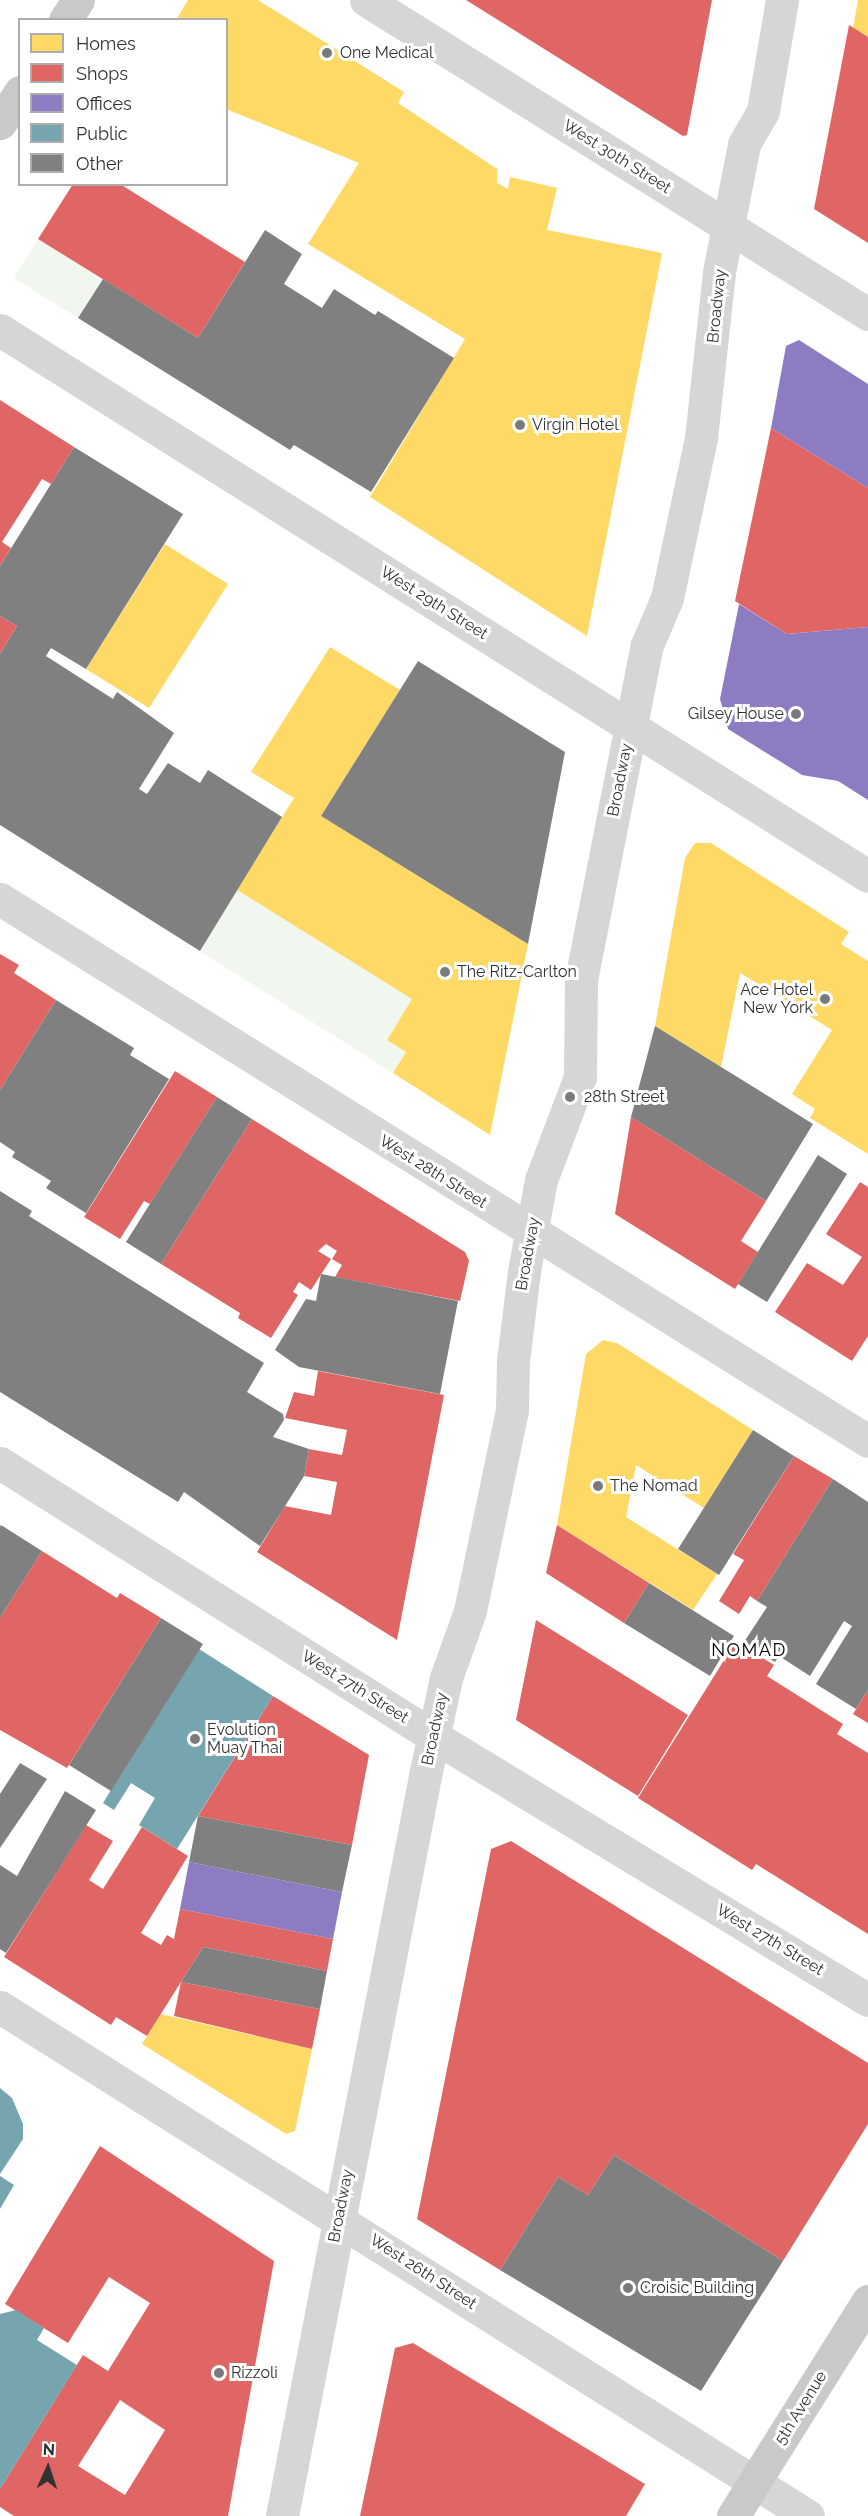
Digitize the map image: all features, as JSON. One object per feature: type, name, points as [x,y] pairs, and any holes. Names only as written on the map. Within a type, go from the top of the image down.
[{"type":"main road","points":[[66,18],[78,0]]},
{"type":"main road","points":[[0,123],[18,95]]},
{"type":"main road","name":"5th Avenue","points":[[733,2516],[868,2301]]},
{"type":"street","name":"West 30th Street","points":[[366,0],[868,314]]},
{"type":"street","name":"Broadway","points":[[282,2516],[338,2217],[433,1736],[446,1678],[470,1611],[512,1410],[513,1360],[531,1233],[542,1180],[580,1077],[581,980],[646,645],[668,598],[701,438],[728,226],[744,144],[763,111],[782,0]]},
{"type":"street","name":"West 29th Street","points":[[0,330],[868,876]]},
{"type":"street","name":"West 28th Street","points":[[0,899],[531,1233],[868,1441]]},
{"type":"street","name":"West 27th Street","points":[[0,1463],[433,1736],[868,2000]]},
{"type":"street","name":"West 26th Street","points":[[0,2007],[338,2217],[808,2516]]},
{"type":"shaded area","points":[[38,239],[103,279],[78,318],[14,278]]},
{"type":"shaded area","points":[[237,890],[412,999],[387,1040],[406,1052],[393,1073],[200,951]]},
{"type":"building: Homes","name":"Virgin Hotel","points":[[188,0],[258,0],[404,92],[398,103],[497,169],[497,183],[508,189],[510,177],[557,188],[547,230],[662,253],[587,636],[370,497],[465,339],[308,244],[359,163],[228,110],[228,18],[177,18]]},
{"type":"building: Homes","points":[[858,0],[868,0],[868,37],[853,28]]},
{"type":"building: Homes","points":[[165,544],[228,584],[149,708],[86,669]]},
{"type":"building: Homes","name":"The Ritz-Carlton","points":[[330,647],[400,690],[321,816],[528,944],[490,1135],[393,1073],[406,1052],[387,1040],[412,999],[237,890],[294,798],[251,772]]},
{"type":"building: Homes","name":"Ace Hotel New York","points":[[695,843],[711,843],[849,932],[841,944],[868,961],[868,1154],[810,1118],[815,1109],[792,1094],[832,1030],[740,973],[721,1067],[655,1026],[685,858]]},
{"type":"building: Homes","name":"The Nomad","points":[[603,1340],[617,1343],[753,1430],[704,1508],[636,1465],[626,1517],[717,1574],[693,1610],[557,1525],[586,1354]]},
{"type":"building: Homes","points":[[161,2014],[312,2049],[295,2131],[286,2134],[142,2044]]},
{"type":"building: Shops","points":[[466,0],[712,0],[687,135],[683,136]]},
{"type":"building: Shops","points":[[849,25],[868,37],[868,243],[814,209]]},
{"type":"building: Shops","points":[[72,186],[123,186],[245,262],[198,338],[38,239]]},
{"type":"building: Shops","points":[[0,400],[74,447],[51,484],[42,479],[2,542],[11,548],[0,566]]},
{"type":"building: Shops","points":[[771,428],[868,488],[868,627],[787,634],[735,601]]},
{"type":"building: Shops","points":[[0,616],[17,626],[0,654]]},
{"type":"building: Shops","points":[[0,954],[19,965],[14,973],[56,1000],[0,1090]]},
{"type":"building: Shops","points":[[175,1071],[217,1097],[150,1204],[144,1201],[120,1239],[84,1217]]},
{"type":"building: Shops","points":[[631,1117],[766,1201],[741,1241],[758,1252],[735,1289],[615,1214]]},
{"type":"building: Shops","points":[[252,1119],[465,1252],[469,1261],[460,1301],[335,1277],[342,1265],[332,1259],[337,1251],[326,1244],[318,1251],[331,1259],[311,1290],[299,1282],[293,1292],[298,1295],[271,1338],[238,1318],[240,1313],[161,1264]]},
{"type":"building: Shops","points":[[860,1182],[868,1187],[868,1336],[852,1361],[775,1312],[807,1263],[843,1285],[862,1257],[826,1234]]},
{"type":"building: Shops","points":[[318,1371],[444,1395],[397,1640],[257,1552],[285,1506],[331,1515],[337,1482],[304,1476],[309,1449],[342,1455],[347,1430],[285,1418],[294,1392],[314,1396]]},
{"type":"building: Shops","points":[[794,1456],[833,1479],[757,1601],[750,1596],[739,1614],[719,1601],[744,1560],[733,1554]]},
{"type":"building: Shops","points":[[557,1525],[649,1583],[624,1623],[546,1573]]},
{"type":"building: Shops","points":[[42,1551],[117,1598],[120,1593],[161,1618],[67,1768],[0,1730],[0,1618]]},
{"type":"building: Shops","points":[[536,1620],[688,1715],[638,1796],[516,1720]]},
{"type":"building: Shops","points":[[736,1641],[774,1665],[767,1676],[843,1724],[837,1734],[868,1753],[868,1934],[756,1864],[752,1870],[638,1798]]},
{"type":"building: Shops","points":[[868,1690],[868,1723],[853,1714]]},
{"type":"building: Shops","points":[[273,1696],[369,1755],[352,1845],[198,1816]]},
{"type":"building: Shops","points":[[86,1825],[113,1841],[89,1880],[103,1889],[142,1827],[188,1856],[141,1933],[161,1945],[167,1935],[174,1939],[180,1909],[333,1939],[327,1971],[203,1947],[147,2036],[116,2017],[111,2025],[4,1957]]},
{"type":"building: Shops","points":[[511,1841],[868,2063],[868,2124],[783,2261],[614,2155],[588,2195],[558,2177],[500,2270],[417,2219],[491,1849]]},
{"type":"building: Shops","points":[[181,1982],[320,2009],[312,2049],[174,2016]]},
{"type":"building: Shops","points":[[100,2146],[274,2261],[228,2516],[14,2516],[0,2507],[0,2489],[83,2355],[108,2371],[150,2303],[109,2277],[68,2343],[5,2304]],"holes":[[[120,2400],[165,2430],[125,2495],[78,2466]]]},
{"type":"building: Shops","points":[[413,2343],[645,2484],[626,2516],[360,2516],[395,2348]]},
{"type":"building: Offices","points":[[799,340],[868,384],[868,488],[771,428],[786,346]]},
{"type":"building: Offices","name":"Gilsey House","points":[[739,604],[787,634],[868,627],[868,800],[838,781],[802,775],[728,729],[720,699]]},
{"type":"building: Offices","points":[[189,1862],[342,1892],[333,1939],[180,1909]]},
{"type":"building: Public","name":"Evolution Muay Thai","points":[[199,1649],[273,1696],[177,1849],[139,1825],[155,1798],[131,1783],[114,1810],[103,1803]]},
{"type":"building: Public","points":[[0,2088],[12,2098],[23,2124],[23,2139],[0,2174]]},
{"type":"building: Public","points":[[0,2176],[14,2185],[0,2209]]},
{"type":"building: Public","points":[[16,2310],[44,2328],[37,2340],[77,2365],[0,2489],[0,2314]]},
{"type":"building: Other","points":[[265,230],[302,254],[284,284],[322,308],[334,289],[375,315],[378,311],[454,358],[371,492],[294,445],[290,450],[78,318],[103,279],[198,338]]},
{"type":"building: Other","points":[[74,447],[183,514],[86,669],[51,648],[46,656],[113,699],[117,692],[174,733],[139,789],[147,794],[168,763],[200,783],[208,770],[282,817],[200,951],[0,825],[0,654],[17,626],[0,616],[0,566]]},
{"type":"building: Other","points":[[418,661],[565,752],[528,944],[321,816]]},
{"type":"building: Other","points":[[56,1000],[134,1048],[130,1055],[169,1079],[86,1213],[46,1188],[51,1181],[12,1157],[15,1152],[0,1142],[0,1090]]},
{"type":"building: Other","points":[[655,1026],[813,1124],[766,1201],[631,1117]]},
{"type":"building: Other","points":[[217,1097],[252,1119],[161,1264],[126,1242]]},
{"type":"building: Other","points":[[818,1155],[847,1174],[767,1302],[738,1284]]},
{"type":"building: Other","points":[[0,1191],[32,1211],[29,1216],[264,1363],[247,1392],[283,1414],[284,1420],[273,1437],[309,1449],[304,1476],[260,1546],[184,1492],[178,1502],[0,1392]]},
{"type":"building: Other","points":[[321,1274],[458,1301],[440,1394],[299,1367],[275,1350],[306,1299],[316,1301]]},
{"type":"building: Other","points":[[753,1430],[794,1456],[719,1575],[678,1549]]},
{"type":"building: Other","points":[[833,1479],[868,1502],[868,1690],[856,1709],[816,1684],[852,1626],[844,1621],[810,1676],[779,1656],[775,1662],[744,1642],[767,1607],[757,1601]]},
{"type":"building: Other","points":[[1,1525],[42,1551],[0,1618],[0,1527]]},
{"type":"building: Other","points":[[649,1583],[734,1636],[710,1676],[624,1623]]},
{"type":"building: Other","points":[[161,1618],[203,1644],[111,1791],[69,1765]]},
{"type":"building: Other","points":[[20,1763],[47,1779],[0,1848],[0,1794]]},
{"type":"building: Other","points":[[65,1791],[96,1810],[6,1953],[0,1949],[0,1865],[17,1876]]},
{"type":"building: Other","points":[[198,1816],[352,1845],[342,1892],[189,1862]]},
{"type":"building: Other","points":[[203,1947],[327,1971],[320,2009],[181,1982]]},
{"type":"building: Other","name":"Croisic Building","points":[[614,2155],[783,2261],[701,2391],[500,2270],[558,2177],[588,2195]]},
{"type":"place","name":"One Medical","points":[[327,53]]},
{"type":"place","name":"Virgin Hotel","points":[[520,425]]},
{"type":"place","name":"Gilsey House","points":[[796,714]]},
{"type":"place","name":"The Ritz-Carlton","points":[[445,972]]},
{"type":"place","name":"Ace Hotel New York","points":[[825,999]]},
{"type":"place","name":"28th Street","points":[[570,1097]]},
{"type":"place","name":"The Nomad","points":[[598,1486]]},
{"type":"place","name":"Evolution Muay Thai","points":[[195,1739]]},
{"type":"place","name":"Croisic Building","points":[[628,2288]]},
{"type":"place","name":"Rizzoli","points":[[219,2373]]},
{"type":"district","name":"NOMAD","points":[[749,1650]]}]
